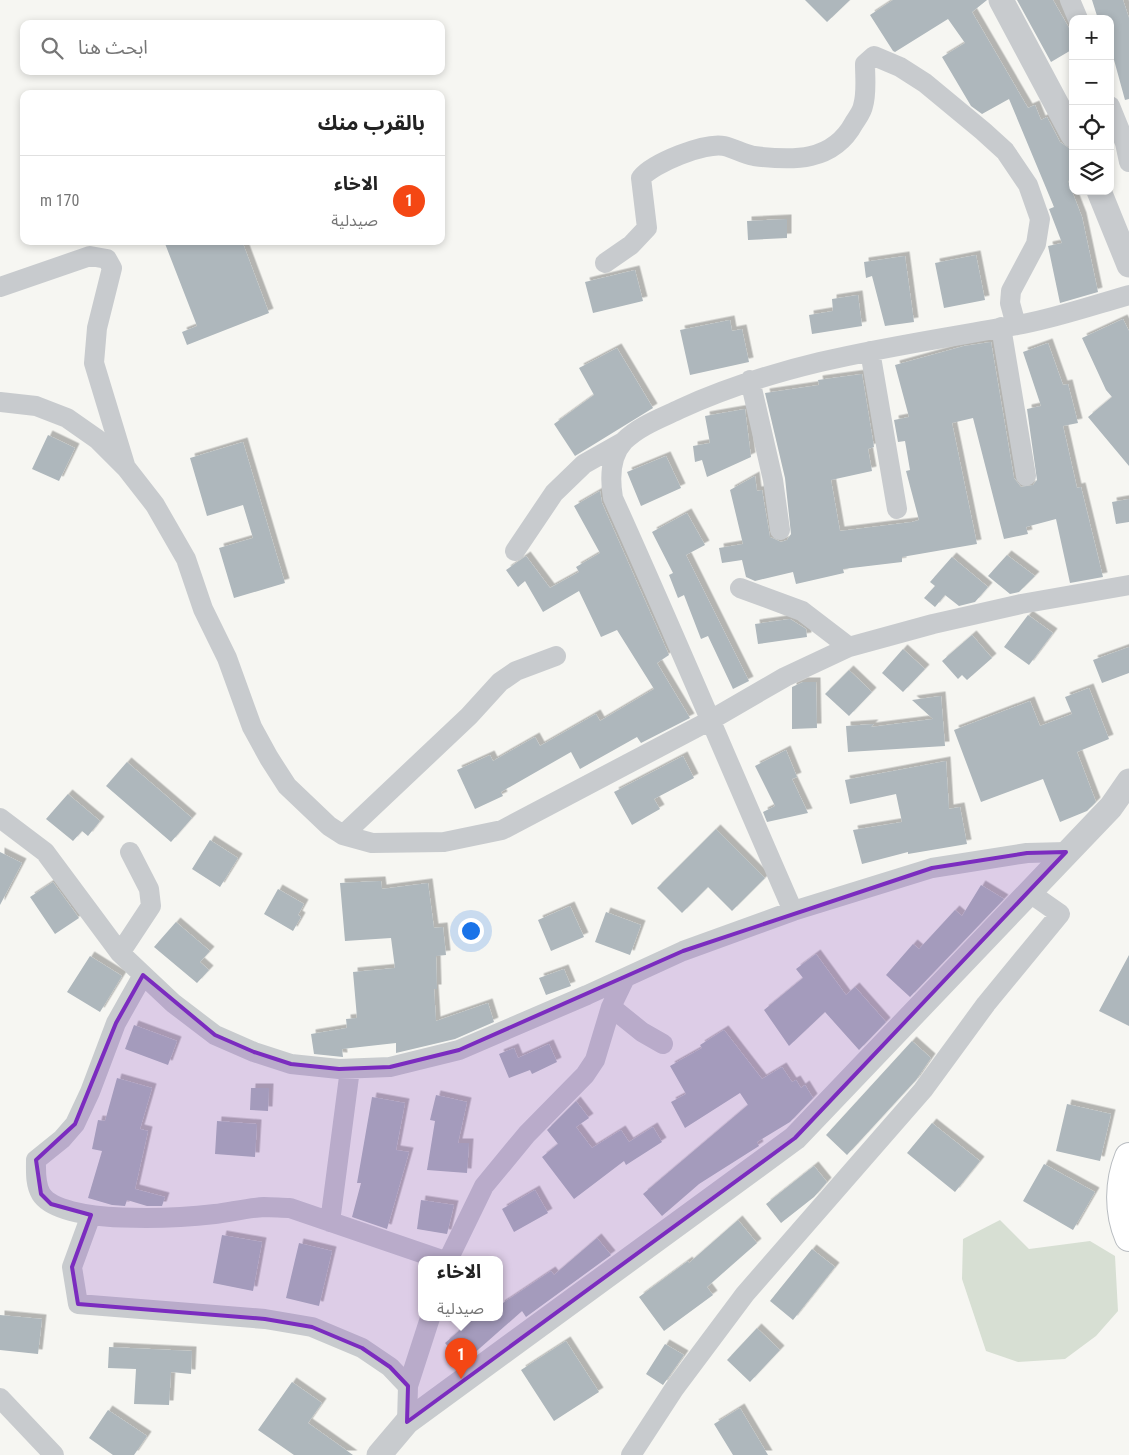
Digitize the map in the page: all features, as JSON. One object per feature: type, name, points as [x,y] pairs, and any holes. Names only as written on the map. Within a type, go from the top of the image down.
[{"type":"main road","points":[[1129,1157],[1123,1171],[1120,1202],[1129,1237]]},
{"type":"street","points":[[1001,0],[1069,128]]},
{"type":"street","points":[[1070,0],[1076,15]]},
{"type":"street","points":[[605,263],[631,245],[647,228],[641,178],[647,170],[689,152],[723,146],[751,155],[783,159],[802,158],[829,151],[850,131],[863,106],[865,64],[874,56],[900,67],[925,83],[1005,151],[1028,185],[1040,219],[1036,244],[1011,291],[1010,303],[1009,326],[1026,476]]},
{"type":"street","points":[[1114,116],[1125,143],[1129,162]]},
{"type":"street","points":[[1101,195],[1126,259]]},
{"type":"street","points":[[1126,259],[1129,228]]},
{"type":"street","points":[[0,286],[90,256],[107,259],[112,268],[97,328],[94,363],[127,469]]},
{"type":"street","points":[[515,551],[554,493],[584,464],[624,442],[647,424],[750,380],[870,351],[1009,326],[1129,295]]},
{"type":"street","points":[[870,351],[897,509]]},
{"type":"street","points":[[750,380],[773,480],[780,530]]},
{"type":"street","points":[[0,402],[36,406],[67,418],[98,439],[127,469],[155,505],[186,558],[203,609],[226,658],[252,727],[287,786],[329,826],[344,835],[372,843],[444,842],[502,830],[709,721],[785,677],[849,647],[933,624],[1021,604],[1129,585]]},
{"type":"street","points":[[624,442],[614,460],[610,477],[613,498],[672,629],[709,721],[793,911]]},
{"type":"street","points":[[740,588],[775,599],[802,611],[849,647]]},
{"type":"street","points":[[344,835],[457,728],[500,682],[516,671],[556,656]]},
{"type":"street","points":[[380,1455],[407,1422],[795,1138],[1030,893],[1066,852],[1111,806],[1129,781]]},
{"type":"street","points":[[0,818],[45,852],[120,953],[172,1003],[215,1035],[254,1052],[291,1064],[350,1069],[390,1067],[459,1050],[683,951],[793,911],[932,868],[1027,853],[1066,852]]},
{"type":"street","points":[[120,953],[151,906],[149,889],[130,852]]},
{"type":"street","points":[[631,1455],[669,1396],[745,1294],[923,1090],[986,1004],[1060,914],[1030,893]]},
{"type":"street","points":[[143,974],[116,1023],[90,1092],[74,1124],[62,1139],[36,1160],[36,1178],[41,1194],[51,1204],[66,1211],[91,1215],[177,1217],[266,1207],[290,1208],[430,1256]]},
{"type":"street","points":[[450,1256],[484,1186],[527,1134],[586,1075],[595,1060],[611,1007],[625,978]]},
{"type":"street","points":[[611,1007],[642,1032],[662,1044]]},
{"type":"street","points":[[330,1222],[350,1069]]},
{"type":"street","points":[[91,1215],[72,1266],[78,1304],[265,1319],[312,1327],[362,1348],[390,1367],[408,1386]]},
{"type":"street","points":[[407,1422],[408,1386],[429,1321]]},
{"type":"street","points":[[0,1398],[54,1455]]},
{"type":"highlighted area","points":[[1066,852],[795,1138],[407,1422],[408,1386],[390,1367],[362,1348],[312,1327],[265,1319],[78,1304],[72,1267],[91,1215],[51,1204],[41,1194],[36,1160],[75,1124],[116,1023],[143,975],[215,1035],[254,1052],[291,1064],[339,1069],[390,1067],[459,1050],[683,951],[932,868],[1027,853]]},
{"type":"shaded area","points":[[1000,1220],[1029,1249],[1090,1241],[1115,1256],[1118,1311],[1096,1336],[1065,1359],[1018,1362],[986,1351],[962,1279],[963,1239]]},
{"type":"building","points":[[805,0],[850,0],[827,22]]},
{"type":"building","points":[[893,0],[987,0],[972,12],[1028,108],[1035,105],[1041,120],[1047,117],[1060,142],[1069,148],[1069,195],[1073,195],[1082,217],[1098,292],[1060,303],[1048,246],[1062,243],[1049,209],[1054,207],[1009,99],[982,114],[971,106],[942,57],[965,43],[948,19],[895,52],[870,15]]},
{"type":"building","points":[[1017,0],[1053,0],[1069,28],[1069,51],[1051,62]]},
{"type":"building","points":[[1092,0],[1123,0],[1129,18],[1129,99],[1125,100],[1114,60],[1114,15],[1097,15]]},
{"type":"building","points":[[787,219],[787,238],[748,240],[747,221]]},
{"type":"building","points":[[166,245],[244,245],[269,313],[187,345],[182,332],[197,326]]},
{"type":"building","points":[[976,255],[985,300],[944,308],[935,263]]},
{"type":"building","points":[[905,256],[914,322],[885,326],[872,276],[866,278],[864,262]]},
{"type":"building","points":[[635,270],[643,301],[593,313],[585,282]]},
{"type":"building","points":[[858,295],[862,326],[812,334],[809,315],[833,311],[832,299]]},
{"type":"building","points":[[1123,319],[1129,331],[1129,466],[1088,417],[1112,397],[1106,390],[1082,338]]},
{"type":"building","points":[[730,320],[732,331],[742,329],[749,362],[690,375],[680,330]]},
{"type":"building","points":[[991,342],[1014,478],[1021,487],[1033,485],[1037,480],[1027,409],[1041,406],[1023,352],[1048,343],[1063,385],[1068,384],[1078,423],[1063,426],[1077,488],[1081,487],[1103,577],[1070,583],[1056,519],[1026,527],[1028,534],[1004,539],[973,418],[952,423],[977,544],[902,557],[902,562],[843,569],[844,573],[796,584],[793,572],[755,581],[746,577],[742,560],[722,563],[719,548],[743,544],[730,490],[755,476],[757,491],[762,490],[770,537],[781,542],[787,540],[791,534],[785,478],[765,393],[819,385],[818,380],[862,374],[874,447],[868,449],[872,471],[831,480],[840,531],[912,522],[919,520],[906,471],[910,470],[905,441],[898,442],[894,420],[909,417],[895,365],[964,346]]},
{"type":"building","points":[[617,348],[653,408],[575,456],[554,424],[594,395],[579,368]]},
{"type":"building","points":[[745,409],[751,457],[707,477],[702,460],[695,462],[693,446],[710,443],[705,416]]},
{"type":"building","points":[[48,435],[75,448],[59,481],[32,469]]},
{"type":"building","points":[[243,442],[285,583],[234,598],[219,548],[253,538],[243,505],[207,516],[190,458]]},
{"type":"building","points":[[666,456],[681,488],[641,506],[627,472]]},
{"type":"building","points":[[600,491],[602,503],[669,655],[657,663],[690,718],[641,743],[637,737],[580,769],[571,752],[501,792],[503,796],[475,809],[457,770],[490,755],[493,761],[535,737],[540,746],[596,714],[600,721],[654,689],[617,630],[601,637],[579,591],[543,612],[525,581],[518,587],[506,570],[526,556],[550,588],[579,572],[576,567],[600,553],[574,506]]},
{"type":"building","points":[[1129,499],[1129,522],[1116,524],[1112,502]]},
{"type":"building","points":[[687,513],[705,545],[686,555],[749,681],[733,689],[708,636],[701,639],[684,595],[678,598],[669,575],[673,573],[652,532]]},
{"type":"building","points":[[1007,555],[1035,576],[1019,592],[1010,594],[988,576]]},
{"type":"building","points":[[952,557],[988,587],[975,602],[959,606],[945,595],[935,607],[924,598],[935,586],[930,582]]},
{"type":"building","points":[[1028,615],[1053,633],[1029,665],[1004,647]]},
{"type":"building","points":[[790,619],[806,629],[807,637],[758,644],[755,624]]},
{"type":"building","points":[[972,635],[992,658],[967,680],[962,675],[958,679],[942,661]]},
{"type":"building","points":[[1129,647],[1129,673],[1102,683],[1093,660]]},
{"type":"building","points":[[903,649],[925,669],[903,692],[882,673]]},
{"type":"building","points":[[849,670],[872,692],[849,716],[825,694]]},
{"type":"building","points":[[803,682],[816,682],[817,728],[792,729],[792,687]]},
{"type":"building","points":[[1089,688],[1109,739],[1077,752],[1096,802],[1087,811],[1060,822],[1043,779],[981,802],[954,730],[1030,701],[1040,726],[1072,714],[1065,697]]},
{"type":"building","points":[[941,696],[945,746],[848,752],[846,726],[874,724],[871,727],[933,719],[912,700]]},
{"type":"building","points":[[786,750],[797,777],[792,779],[808,813],[767,822],[763,812],[775,806],[755,766]]},
{"type":"building","points":[[683,756],[694,778],[654,799],[660,809],[632,825],[614,792]]},
{"type":"building","points":[[946,761],[949,809],[960,807],[967,844],[908,854],[908,852],[862,864],[853,830],[902,822],[896,794],[850,804],[845,780]]},
{"type":"building","points":[[127,762],[192,818],[171,842],[106,786]]},
{"type":"building","points":[[68,794],[100,821],[88,836],[82,831],[73,841],[46,819]]},
{"type":"building","points":[[716,829],[765,878],[732,911],[708,887],[682,913],[657,888]]},
{"type":"building","points":[[210,840],[238,858],[220,887],[192,869]]},
{"type":"building","points":[[0,852],[22,863],[0,905]]},
{"type":"building","points":[[381,881],[382,889],[428,883],[434,928],[443,927],[446,955],[436,956],[437,989],[434,989],[436,1021],[488,1003],[494,1022],[455,1039],[396,1053],[396,1043],[342,1049],[343,1057],[314,1054],[311,1034],[347,1028],[346,1019],[357,1018],[353,972],[395,968],[391,938],[345,941],[340,883]]},
{"type":"building","points":[[53,882],[79,918],[55,934],[30,897]]},
{"type":"building","points":[[981,885],[1004,899],[910,997],[886,975],[913,944],[919,949],[955,910],[962,916]]},
{"type":"building","points":[[278,889],[304,904],[298,915],[301,917],[293,931],[264,914]]},
{"type":"building","points":[[570,906],[584,937],[551,951],[538,920]]},
{"type":"building","points":[[606,912],[641,925],[630,955],[595,942]]},
{"type":"building","points":[[176,922],[210,951],[200,962],[209,970],[197,983],[154,947]]},
{"type":"building","points":[[816,954],[846,995],[855,987],[886,1022],[859,1050],[825,1012],[789,1046],[764,1010],[803,978],[796,969]]},
{"type":"building","points":[[1129,955],[1129,1026],[1099,1011]]},
{"type":"building","points":[[90,956],[122,976],[100,1012],[67,992]]},
{"type":"building","points":[[564,969],[571,986],[546,995],[539,978]]},
{"type":"building","points":[[134,1025],[177,1041],[168,1065],[125,1049]]},
{"type":"building","points":[[724,1030],[762,1079],[782,1067],[792,1082],[796,1080],[801,1088],[805,1085],[813,1098],[790,1122],[757,1142],[759,1146],[699,1184],[662,1216],[643,1194],[748,1105],[740,1093],[685,1128],[671,1102],[686,1094],[670,1066],[702,1048],[700,1045]]},
{"type":"building","points":[[912,1041],[931,1058],[916,1080],[847,1155],[826,1135]]},
{"type":"building","points":[[549,1044],[557,1062],[532,1074],[530,1070],[509,1078],[499,1054],[514,1048],[518,1058]]},
{"type":"building","points":[[117,1078],[152,1088],[140,1129],[148,1131],[135,1189],[165,1197],[162,1206],[147,1206],[127,1200],[125,1206],[112,1205],[88,1198],[102,1151],[92,1149],[98,1120],[105,1121]]},
{"type":"building","points":[[251,1088],[269,1088],[268,1111],[250,1110]]},
{"type":"building","points":[[436,1095],[467,1102],[458,1143],[469,1143],[467,1173],[427,1170],[435,1121],[430,1120]]},
{"type":"building","points":[[372,1097],[405,1103],[396,1150],[409,1152],[387,1229],[352,1217],[361,1183],[357,1183]]},
{"type":"building","points":[[576,1101],[589,1118],[576,1127],[592,1148],[621,1130],[629,1142],[653,1127],[662,1142],[626,1165],[624,1161],[574,1199],[542,1157],[558,1144],[547,1130]]},
{"type":"building","points":[[1067,1104],[1111,1114],[1100,1161],[1056,1151]]},
{"type":"building","points":[[217,1121],[257,1124],[255,1157],[215,1154]]},
{"type":"building","points":[[932,1123],[980,1161],[955,1192],[907,1153]]},
{"type":"building","points":[[1044,1164],[1095,1192],[1073,1230],[1023,1201]]},
{"type":"building","points":[[814,1166],[827,1182],[814,1197],[781,1223],[766,1204]]},
{"type":"building","points":[[535,1190],[548,1213],[514,1232],[502,1209]]},
{"type":"building","points":[[421,1200],[454,1205],[447,1234],[417,1229]]},
{"type":"building","points":[[738,1220],[757,1243],[707,1287],[713,1295],[664,1331],[639,1297],[688,1261],[689,1263]]},
{"type":"building","points":[[222,1235],[262,1242],[253,1291],[213,1283]]},
{"type":"building","points":[[597,1238],[611,1255],[526,1317],[522,1311],[463,1363],[445,1343],[471,1321],[503,1321],[503,1303],[551,1271],[554,1275]]},
{"type":"building","points":[[299,1243],[332,1251],[319,1306],[286,1298]]},
{"type":"building","points":[[812,1249],[835,1267],[793,1320],[770,1301]]},
{"type":"building","points":[[0,1315],[42,1319],[38,1354],[0,1350]]},
{"type":"building","points":[[757,1328],[780,1350],[750,1382],[727,1360]]},
{"type":"building","points":[[566,1341],[599,1392],[554,1421],[521,1370]]},
{"type":"building","points":[[665,1344],[684,1355],[663,1385],[646,1374]]},
{"type":"building","points":[[109,1347],[192,1351],[191,1374],[171,1372],[169,1405],[134,1404],[136,1369],[108,1368]]},
{"type":"building","points":[[292,1382],[322,1403],[308,1423],[353,1455],[294,1455],[258,1430]]},
{"type":"building","points":[[740,1408],[768,1455],[733,1455],[714,1424]]},
{"type":"building","points":[[108,1410],[147,1436],[134,1455],[113,1455],[89,1438]]},
{"type":"place","name":"الاخاء","points":[[461,1379]]}]
